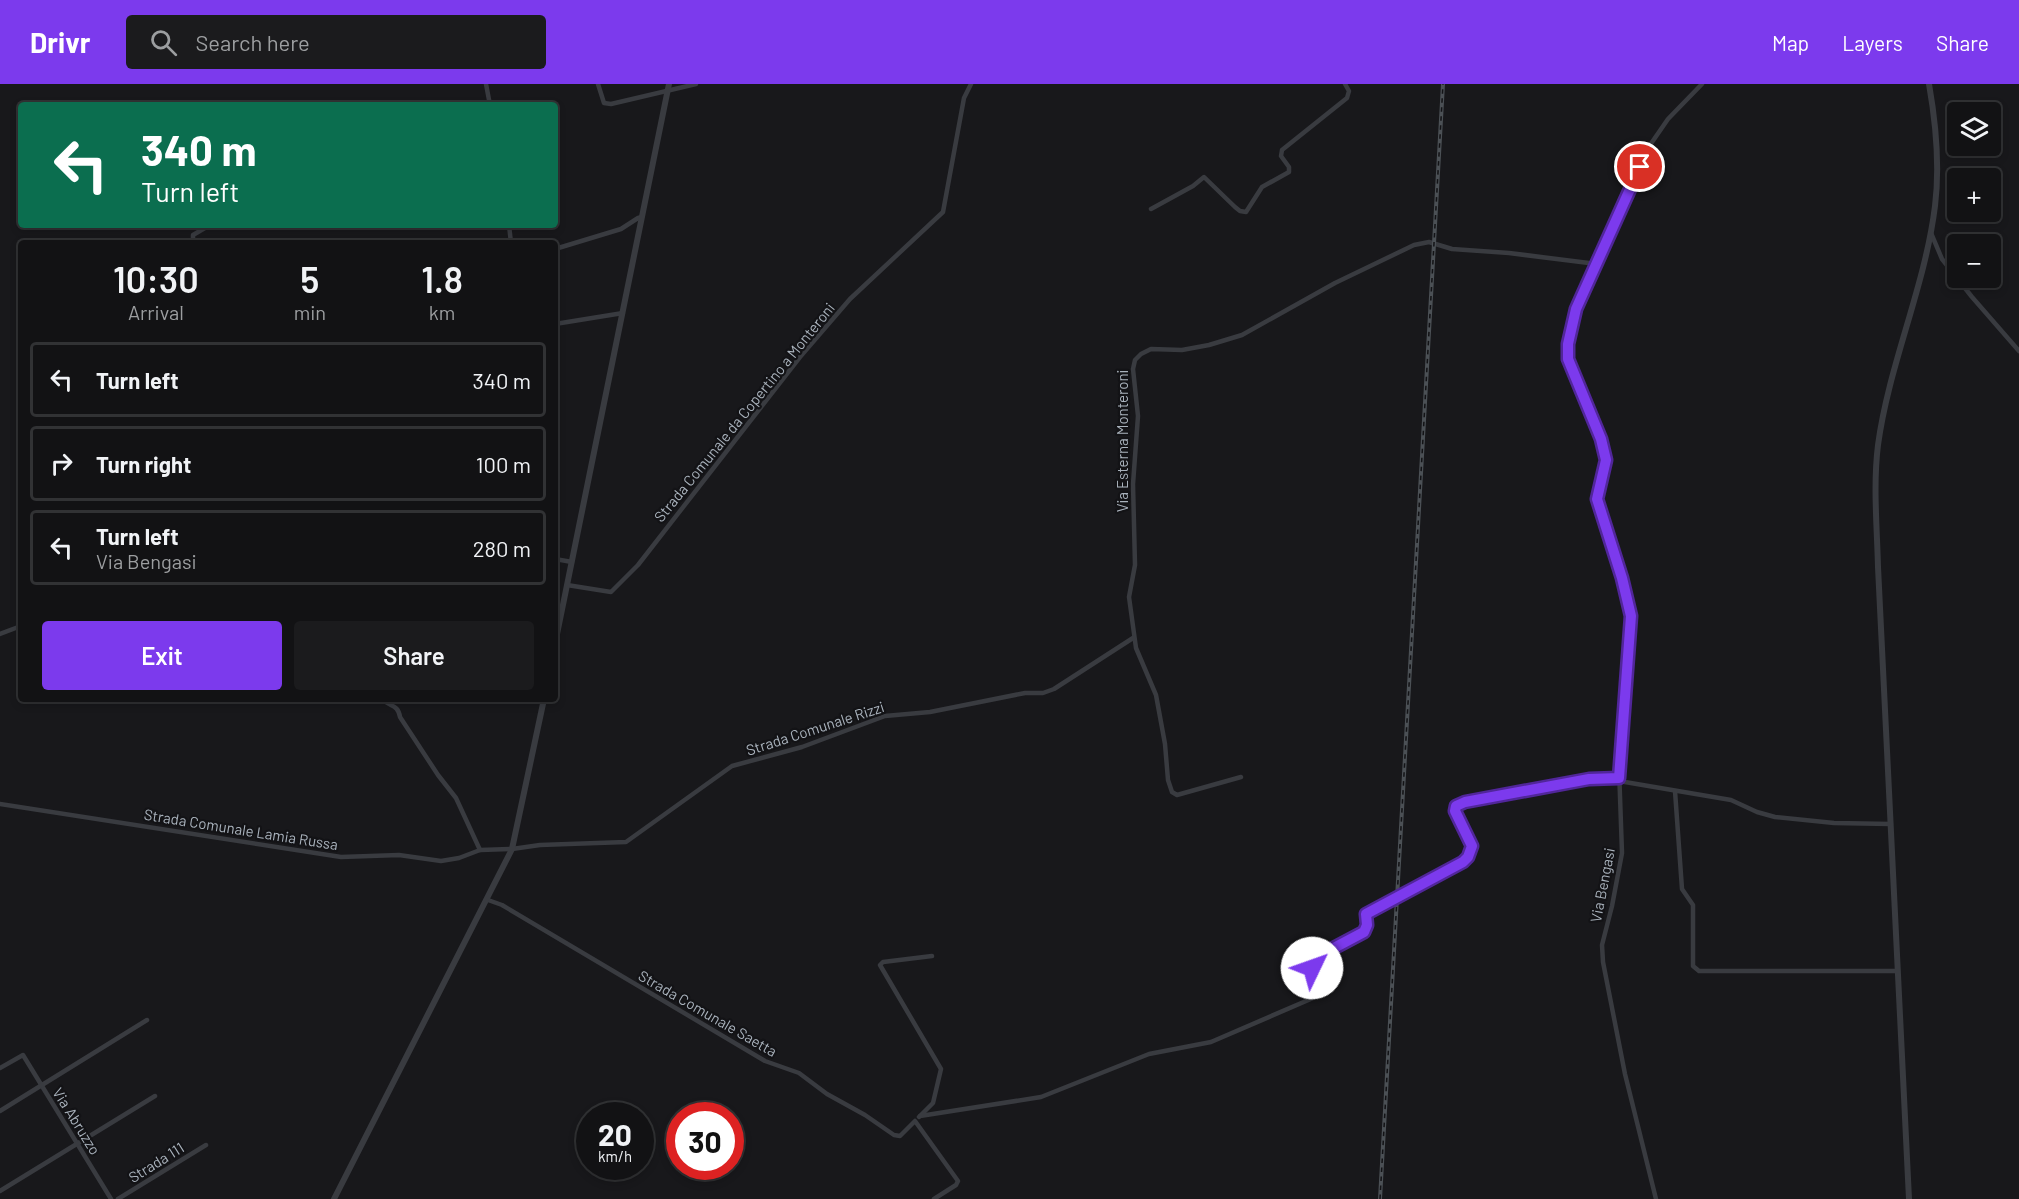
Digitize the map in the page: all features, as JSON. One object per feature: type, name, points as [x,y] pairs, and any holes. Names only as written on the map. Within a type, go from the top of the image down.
[{"type":"street","points":[[486,84],[489,102]]},
{"type":"street","points":[[598,84],[604,103],[611,104],[669,87],[696,84]]},
{"type":"street","name":"Strada Comunale da Copertino a Monteroni","points":[[567,585],[611,592],[620,584],[638,565],[746,423],[828,324],[850,299],[943,212],[964,98],[971,84]]},
{"type":"street","points":[[1152,209],[1193,186],[1204,177],[1235,207],[1246,212],[1262,187],[1289,172],[1289,167],[1281,156],[1282,150],[1347,98],[1349,91],[1345,84]]},
{"type":"street","name":"Via Bengasi","points":[[1656,1199],[1624,1074],[1603,962],[1602,945],[1622,852],[1619,779],[1631,616],[1622,578],[1597,499],[1606,460],[1601,439],[1568,359],[1568,344],[1576,309],[1648,148],[1668,119],[1702,84]]},
{"type":"street","points":[[1909,1199],[1878,567],[1877,464],[1886,403],[1935,206],[1937,156],[1929,84]]},
{"type":"street","points":[[558,629],[669,87]]},
{"type":"street","points":[[558,248],[621,229],[642,217]]},
{"type":"street","points":[[195,240],[193,235],[205,228]]},
{"type":"street","points":[[1930,233],[1942,259],[2019,351]]},
{"type":"street","name":"Via Esterna Monteroni","points":[[1241,777],[1177,795],[1172,792],[1168,780],[1165,744],[1156,695],[1133,638],[1129,597],[1135,565],[1133,484],[1137,458],[1138,416],[1133,369],[1135,360],[1151,349],[1191,349],[1242,335],[1335,283],[1414,245],[1430,242],[1452,249],[1509,253],[1597,264]]},
{"type":"street","points":[[558,324],[623,313]]},
{"type":"street","points":[[558,560],[572,562]]},
{"type":"street","points":[[0,634],[18,627]]},
{"type":"street","name":"Strada Comunale Rizzi","points":[[512,849],[540,845],[626,842],[732,766],[802,747],[885,716],[930,712],[1025,693],[1043,693],[1054,689],[1133,638]]},
{"type":"street","points":[[387,702],[399,710],[400,717],[461,806],[480,850]]},
{"type":"street","points":[[334,1199],[512,849],[543,702]]},
{"type":"street","points":[[920,1116],[1041,1097],[1149,1054],[1211,1042],[1320,995],[1312,968],[1315,958],[1364,932],[1367,925],[1366,914],[1463,862],[1468,857],[1472,846],[1455,811],[1456,806],[1465,802],[1589,779],[1619,779],[1731,800],[1757,812],[1775,817],[1834,823],[1891,824]]},
{"type":"street","points":[[1675,791],[1682,890],[1693,905],[1693,966],[1699,971],[1898,971]]},
{"type":"street","name":"Strada Comunale Lamia Russa","points":[[0,804],[101,818],[329,856],[353,858],[399,855],[441,861],[459,858],[480,850],[512,849]]},
{"type":"street","name":"Strada Comunale Saetta","points":[[488,900],[502,905],[765,1061],[799,1073],[827,1094],[866,1115],[894,1135],[900,1136],[915,1121]]},
{"type":"street","points":[[932,956],[883,962],[880,965],[941,1069],[933,1103],[915,1121],[958,1181],[956,1185],[934,1199]]},
{"type":"street","points":[[0,1111],[147,1020]]},
{"type":"street","name":"Via Abruzzo","points":[[0,1068],[23,1055],[111,1199]]},
{"type":"street","points":[[0,1191],[155,1096]]},
{"type":"street","name":"Strada 111","points":[[118,1199],[206,1144]]},
{"type":"railway","points":[[1380,1199],[1443,84]]},
{"type":"route","points":[[1312,968],[1315,958],[1364,932],[1367,925],[1366,914],[1463,862],[1468,857],[1472,846],[1455,811],[1456,806],[1465,802],[1589,779],[1619,778],[1631,616],[1622,578],[1597,499],[1606,460],[1601,439],[1568,359],[1568,344],[1576,309],[1640,167]]}]
